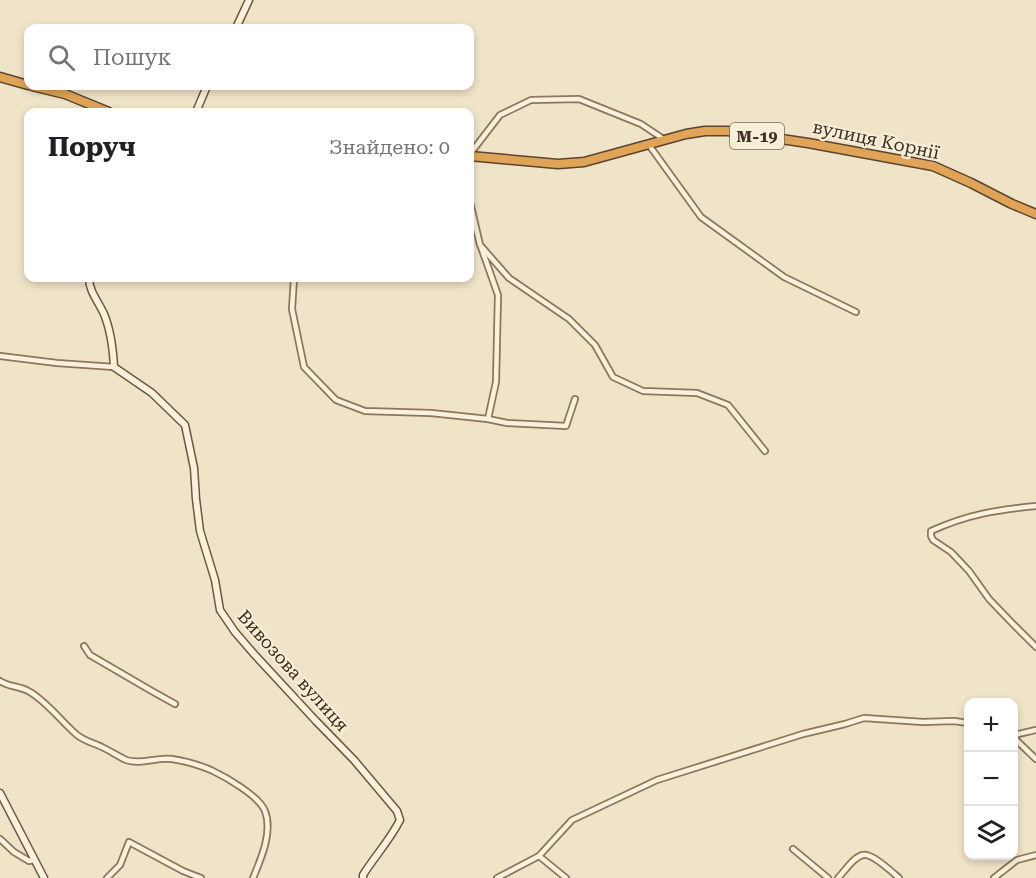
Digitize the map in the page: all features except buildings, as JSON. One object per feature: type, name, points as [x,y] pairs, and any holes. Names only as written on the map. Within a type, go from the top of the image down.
[{"type":"highway","points":[[0,77],[24,83]]},
{"type":"highway","points":[[49,90],[99,108]]},
{"type":"highway","name":"вулиця Корнії","points":[[474,155],[558,164],[584,162],[686,134],[728,131],[933,166],[1036,214]]},
{"type":"street","points":[[238,24],[249,0]]},
{"type":"street","points":[[198,108],[205,90]]},
{"type":"street","name":"вулиця Корнії","points":[[474,150],[500,116],[531,100],[579,99],[641,124],[665,140]]},
{"type":"street","points":[[649,145],[701,217],[784,277],[856,312]]},
{"type":"street","points":[[474,219],[480,245],[498,295],[496,382],[488,419]]},
{"type":"street","points":[[480,245],[509,278],[570,319],[595,345],[613,376],[643,391],[697,393],[728,405],[765,451]]},
{"type":"street","points":[[0,356],[114,367],[112,342],[104,314],[89,282]]},
{"type":"street","points":[[294,282],[292,309],[304,367],[336,400],[365,411],[431,413],[507,423],[566,426],[575,399]]},
{"type":"street","name":"Вивозова вулиця","points":[[114,367],[152,393],[184,425],[194,468],[200,531],[215,580],[220,610],[235,632],[285,689],[354,760],[397,811],[400,820],[393,835],[375,856],[363,878]]},
{"type":"street","points":[[1036,506],[998,509],[955,520],[931,531],[933,540],[951,552],[989,599],[1036,647]]},
{"type":"street","points":[[84,646],[90,655],[175,704]]},
{"type":"street","points":[[0,681],[3,684],[31,692],[80,738],[129,761],[141,762],[160,758],[184,761],[211,770],[252,796],[263,807],[267,820],[266,839],[253,878]]},
{"type":"street","points":[[497,878],[539,856],[572,820],[657,780],[803,734],[864,718],[964,722]]},
{"type":"street","points":[[1018,735],[1036,730]]},
{"type":"street","points":[[1018,740],[1036,759]]},
{"type":"street","points":[[0,793],[44,878]]},
{"type":"street","points":[[0,839],[14,852],[29,861],[34,860]]},
{"type":"street","points":[[106,878],[120,865],[129,842],[183,872],[201,878]]},
{"type":"street","points":[[793,849],[828,878]]},
{"type":"street","points":[[838,878],[854,861],[863,855],[870,855],[899,878]]},
{"type":"street","points":[[994,878],[1017,860],[1036,855]]},
{"type":"street","points":[[539,856],[566,878]]}]
